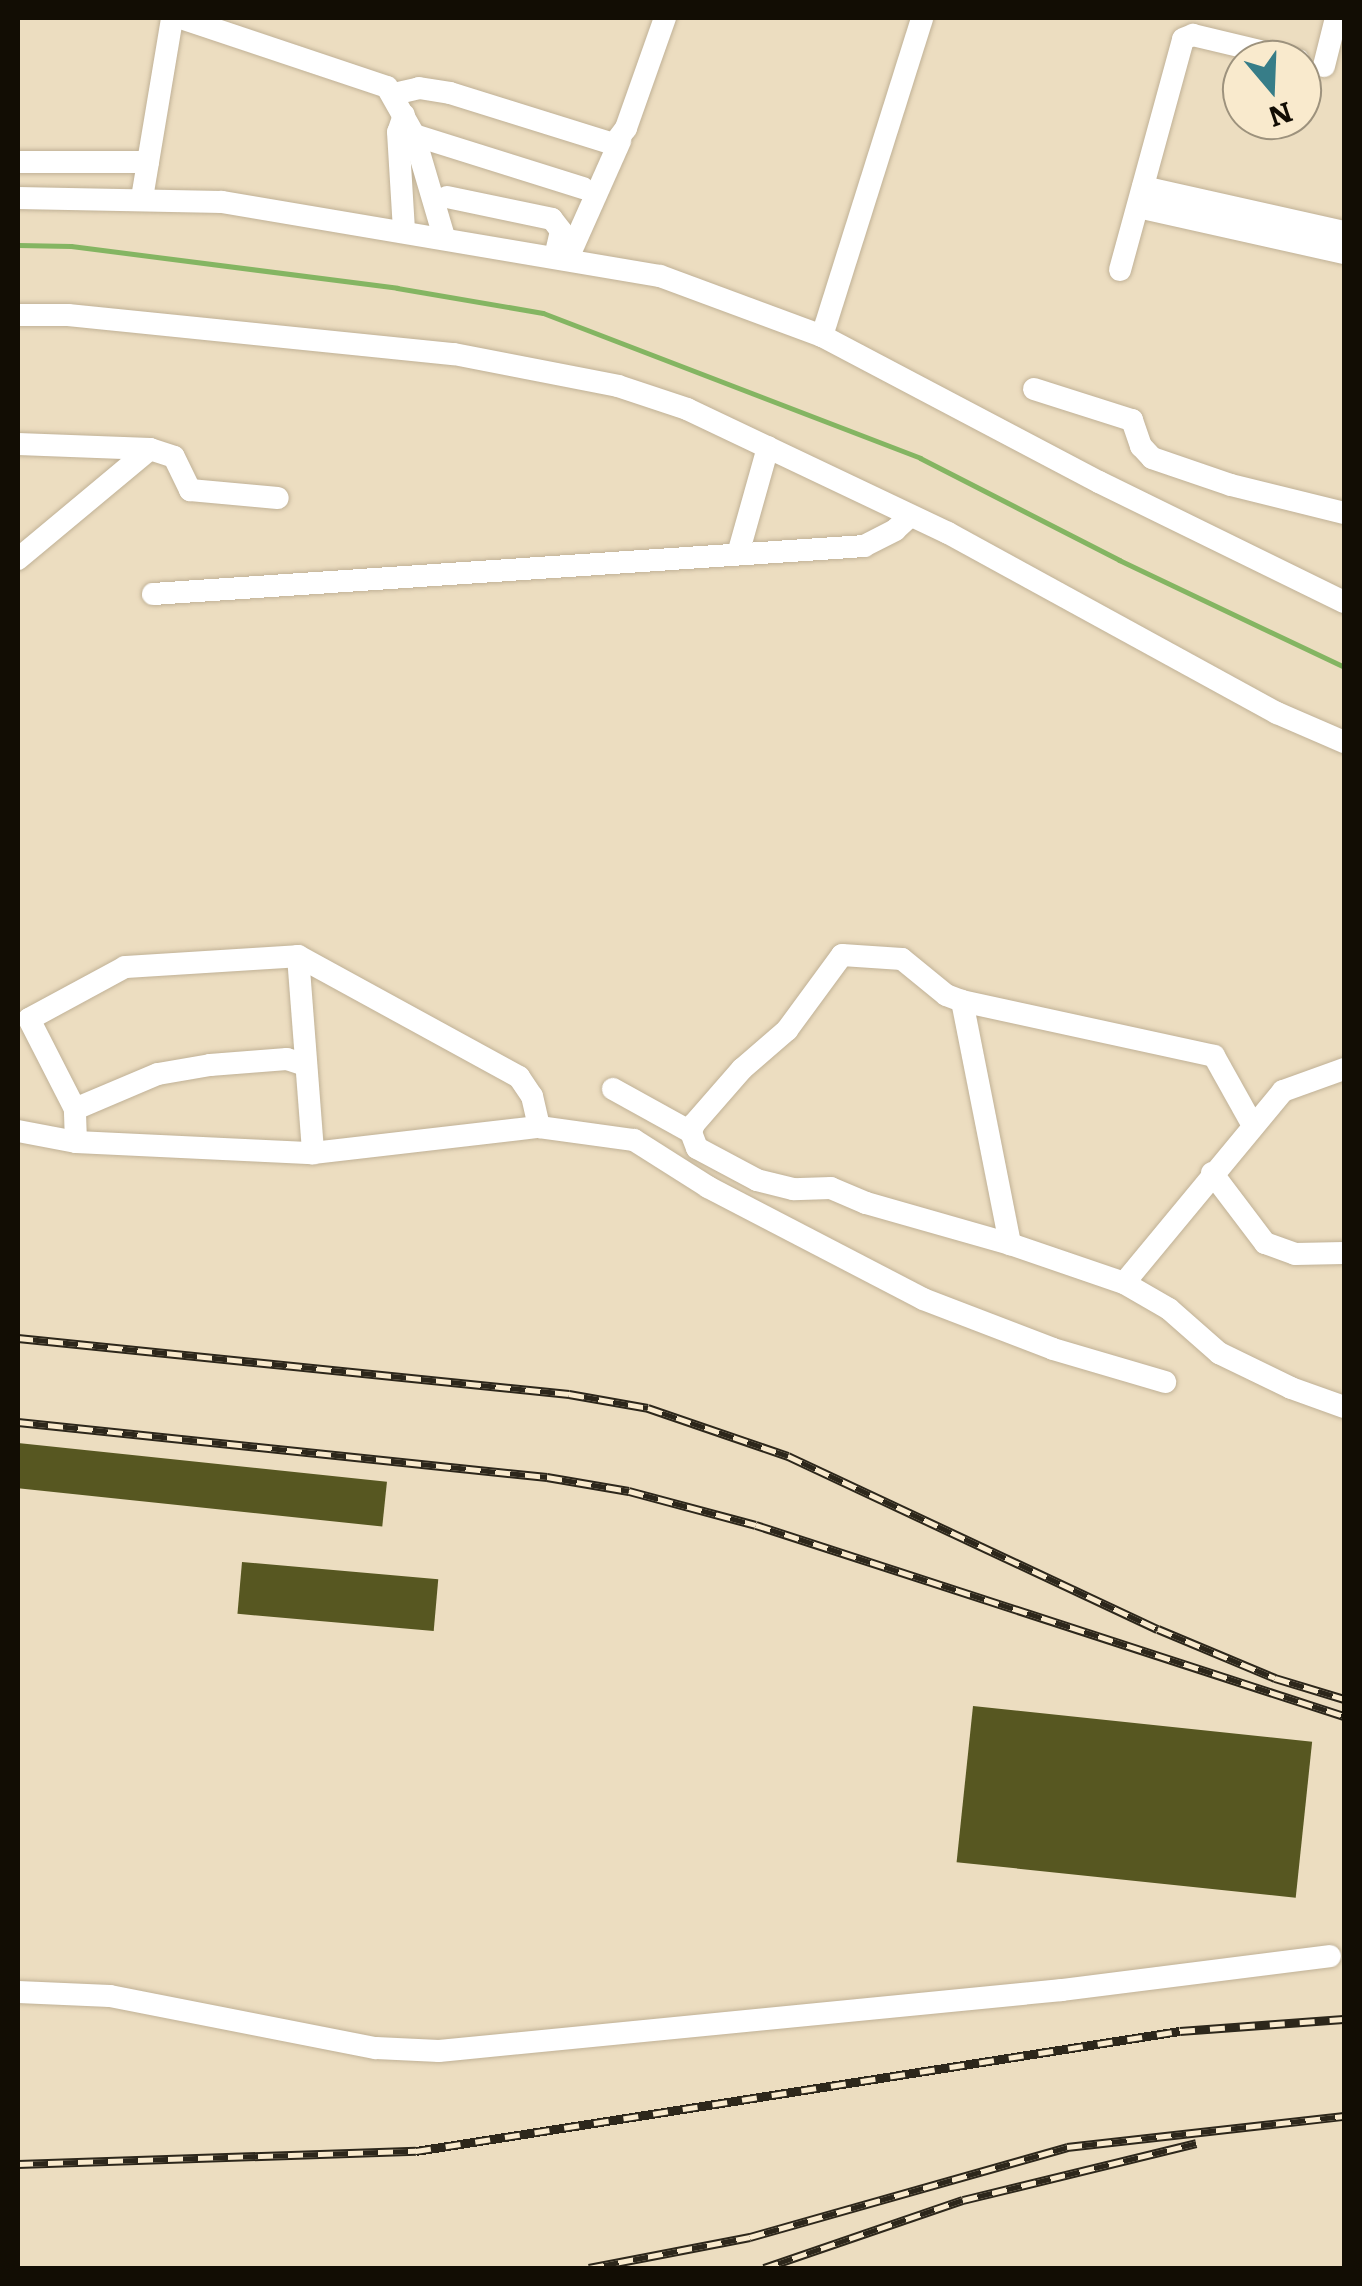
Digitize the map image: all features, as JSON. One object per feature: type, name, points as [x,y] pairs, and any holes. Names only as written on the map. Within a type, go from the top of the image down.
[{"type":"street","points":[[142,198],[172,18]]},
{"type":"street","points":[[181,18],[375,82],[404,115],[444,237]]},
{"type":"street","points":[[562,257],[620,141],[665,18]]},
{"type":"street","points":[[822,336],[922,18]]},
{"type":"street","points":[[1120,270],[1175,55],[1183,39],[1195,26],[1324,60],[1336,18]]},
{"type":"street","points":[[404,230],[398,132],[419,88],[450,93],[606,145],[620,141]]},
{"type":"street","points":[[404,115],[583,188]]},
{"type":"street","points":[[18,162],[148,162]]},
{"type":"street","points":[[446,197],[552,220],[560,231],[562,257]]},
{"type":"street","points":[[1141,197],[1344,232]]},
{"type":"street","points":[[1141,197],[1344,253]]},
{"type":"street","points":[[18,198],[222,202],[660,276],[822,336],[1099,482],[1344,602]]},
{"type":"street","points":[[18,315],[87,317],[490,360],[618,386],[687,409],[910,516],[1277,713],[1344,742]]},
{"type":"street","points":[[1034,389],[1132,420],[1141,446],[1152,458],[1231,484],[1344,513]]},
{"type":"street","points":[[18,444],[150,450],[174,457],[190,490],[278,498]]},
{"type":"street","points":[[738,554],[746,512],[768,447]]},
{"type":"street","points":[[18,559],[150,450]]},
{"type":"street","points":[[152,594],[864,546],[895,530],[910,516]]},
{"type":"street","points":[[298,956],[313,1152]]},
{"type":"street","points":[[76,1142],[75,1109],[23,1021],[125,967],[298,956],[519,1077],[532,1096],[539,1127]]},
{"type":"street","points":[[691,1132],[716,1096],[787,1030],[820,988],[836,958],[902,959],[946,995],[962,1001],[1214,1056],[1252,1124]]},
{"type":"street","points":[[962,1001],[1010,1244]]},
{"type":"street","points":[[75,1109],[158,1074],[210,1064],[287,1059],[306,1065]]},
{"type":"street","points":[[1124,1283],[1283,1091],[1342,1078]]},
{"type":"street","points":[[613,1089],[691,1132],[697,1148],[757,1180],[793,1188],[830,1188],[866,1203],[1010,1244],[1124,1283],[1169,1309],[1219,1352],[1291,1388],[1344,1407]]},
{"type":"street","points":[[18,1131],[76,1142],[313,1152],[539,1127],[634,1140],[708,1188],[923,1299],[1054,1349],[1165,1382]]},
{"type":"street","points":[[1212,1173],[1265,1243],[1294,1254],[1344,1254],[1344,1238]]},
{"type":"street","points":[[18,1992],[110,1996],[376,2048],[439,2051],[1062,1990],[1330,1956]]},
{"type":"building","points":[[18,1443],[387,1482],[382,1527],[18,1488]]},
{"type":"building","points":[[242,1562],[438,1579],[434,1631],[237,1614]]},
{"type":"building","points":[[973,1706],[1312,1742],[1296,1898],[957,1862]]},
{"type":"waterway","points":[[18,245],[71,246],[397,288],[543,313],[920,458],[1119,560],[1344,667]]},
{"type":"railway","points":[[18,1338],[569,1394],[648,1408],[788,1456],[1158,1629],[1275,1678],[1344,1699]]},
{"type":"railway","points":[[18,1422],[547,1477],[629,1491],[756,1525],[1344,1716]]},
{"type":"railway","points":[[18,2164],[416,2151],[1180,2031],[1344,2019]]},
{"type":"railway","points":[[589,2268],[750,2237],[1067,2147],[1344,2116]]},
{"type":"railway","points":[[764,2268],[963,2200],[1196,2143]]}]
